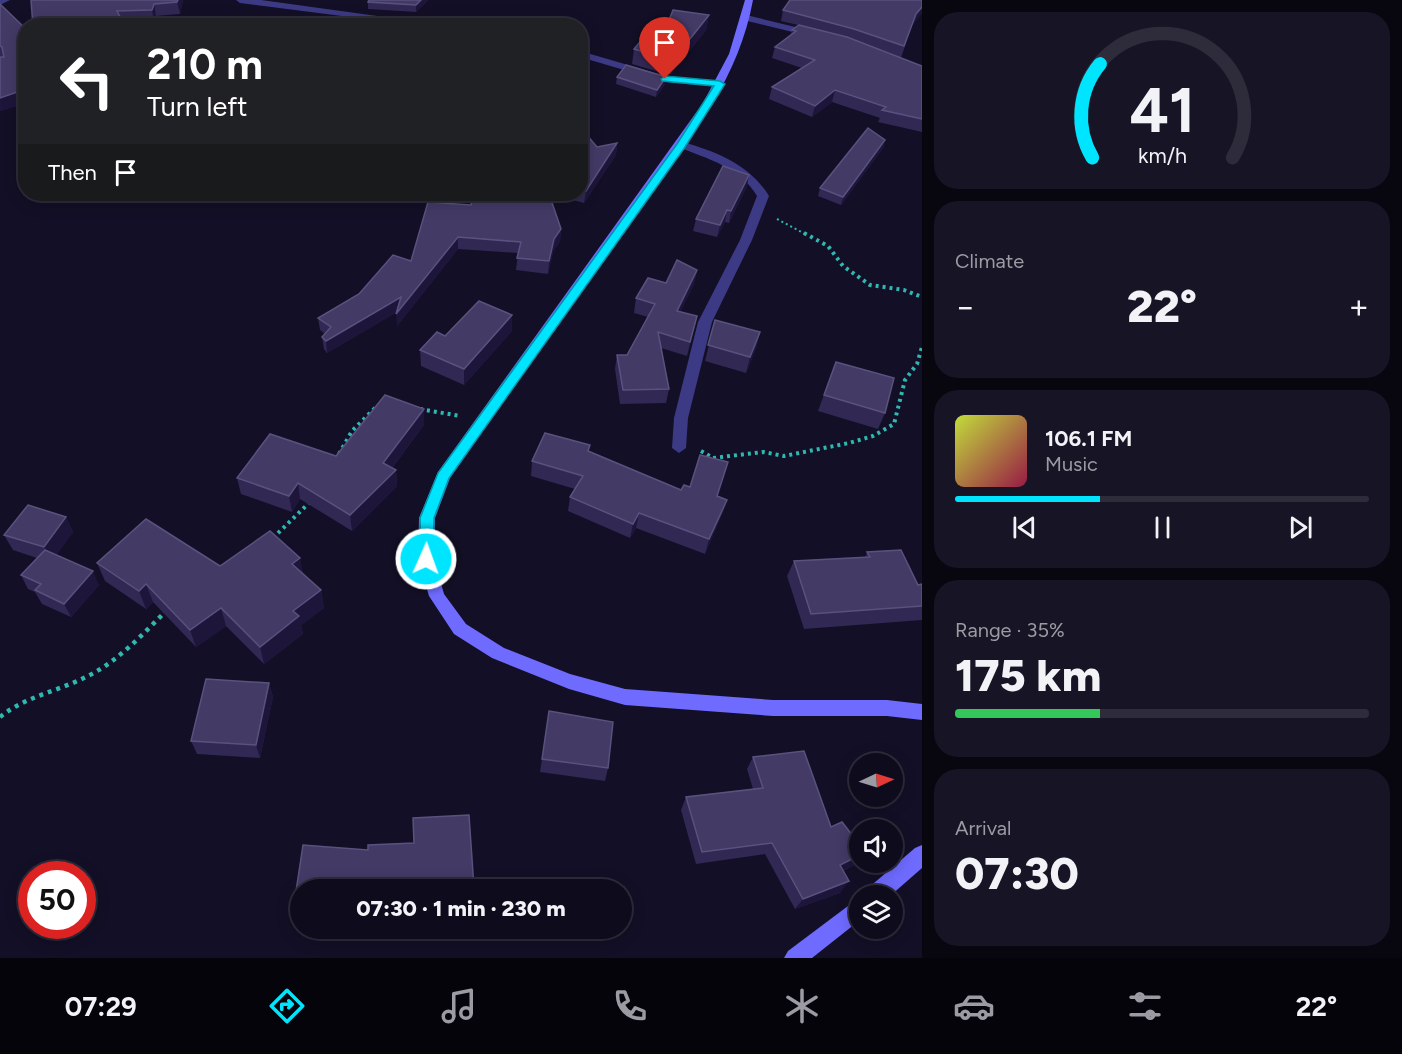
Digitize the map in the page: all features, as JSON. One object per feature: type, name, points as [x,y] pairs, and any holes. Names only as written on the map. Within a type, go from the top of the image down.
[{"type":"main road","points":[[749,0],[736,50],[720,84],[682,145],[443,476],[427,518],[426,559],[438,596],[460,629],[508,657],[569,681],[625,697],[707,705],[773,708],[887,708],[922,712]]},
{"type":"main road","points":[[887,885],[922,855]]},
{"type":"main road","points":[[795,958],[849,916]]},
{"type":"street","points":[[0,2],[6,0]]},
{"type":"street","points":[[240,0],[383,18]]},
{"type":"street","points":[[746,18],[826,38]]},
{"type":"street","points":[[588,56],[665,79],[720,84]]},
{"type":"street","points":[[679,448],[681,418],[705,322],[712,303],[746,240],[763,196],[757,181],[743,171],[682,145]]},
{"type":"path","points":[[763,196],[771,214],[789,227],[828,246],[843,266],[858,278],[870,285],[904,290],[922,297]]},
{"type":"path","points":[[679,448],[702,451],[713,458],[763,452],[783,456],[873,435],[894,424],[905,380],[920,365],[922,347]]},
{"type":"path","points":[[336,463],[352,431],[380,402]]},
{"type":"path","points":[[417,408],[439,414],[484,418]]},
{"type":"path","points":[[270,541],[287,528],[314,497]]},
{"type":"path","points":[[0,717],[12,706],[89,676],[126,650],[172,606]]},
{"type":"building","points":[[31,0],[178,0],[177,2],[154,4],[152,10],[117,11],[121,18],[32,18]]},
{"type":"building","points":[[369,0],[421,0],[416,5],[368,2]]},
{"type":"building","points":[[790,0],[922,0],[922,7],[916,14],[904,46],[854,29],[783,10]]},
{"type":"building","points":[[0,4],[18,21],[18,92],[0,98],[0,57],[4,57],[0,46]]},
{"type":"building","points":[[673,10],[709,15],[674,59],[634,49],[652,27],[665,30]]},
{"type":"building","points":[[799,25],[847,37],[922,66],[922,119],[882,110],[886,107],[835,90],[815,106],[772,87],[815,60],[775,47],[796,31],[792,30]]},
{"type":"building","points":[[626,65],[666,77],[657,90],[617,77]]},
{"type":"building","points":[[868,128],[885,140],[843,197],[820,188]]},
{"type":"building","points":[[588,136],[597,147],[617,143],[588,188]]},
{"type":"building","points":[[723,166],[749,175],[731,211],[727,210],[720,225],[696,219]]},
{"type":"building","points":[[472,201],[551,201],[561,229],[554,239],[549,261],[517,258],[521,242],[458,237],[396,314],[401,297],[326,341],[322,337],[331,327],[318,318],[359,294],[393,255],[411,261],[428,202],[471,205]]},
{"type":"building","points":[[677,260],[697,270],[677,311],[697,316],[690,342],[658,332],[669,389],[623,390],[617,355],[627,355],[655,304],[636,298],[648,278],[666,283]]},
{"type":"building","points":[[479,301],[512,315],[464,369],[420,350],[437,332],[445,336]]},
{"type":"building","points":[[715,320],[760,332],[750,357],[708,345]]},
{"type":"building","points":[[836,362],[894,378],[885,413],[824,395]]},
{"type":"building","points":[[385,395],[424,409],[383,463],[396,470],[350,515],[298,483],[289,496],[237,478],[270,434],[336,456]]},
{"type":"building","points":[[545,433],[590,445],[588,451],[681,490],[684,485],[690,487],[700,455],[728,462],[717,496],[727,500],[709,539],[639,513],[633,524],[570,497],[583,476],[532,461]]},
{"type":"building","points":[[28,505],[66,517],[44,547],[4,535]]},
{"type":"building","points":[[146,519],[220,566],[270,531],[300,558],[292,564],[321,590],[293,611],[299,616],[260,647],[221,608],[190,630],[146,584],[139,591],[97,563]]},
{"type":"building","points":[[45,550],[93,571],[64,604],[35,590],[41,584],[21,575]]},
{"type":"building","points":[[901,550],[918,585],[922,584],[922,606],[811,614],[794,561],[870,557],[867,552]]},
{"type":"building","points":[[206,679],[269,683],[256,745],[191,741]]},
{"type":"building","points":[[549,711],[613,722],[608,768],[542,759]]},
{"type":"building","points":[[804,751],[831,827],[842,822],[849,831],[849,860],[840,865],[849,881],[803,899],[772,843],[702,852],[686,797],[763,788],[753,757]]},
{"type":"building","points":[[469,815],[473,879],[298,879],[303,845],[368,850],[368,845],[414,843],[413,818]]},
{"type":"route","points":[[426,559],[427,518],[443,476],[646,191],[682,145],[720,84],[698,84],[665,79]]}]
